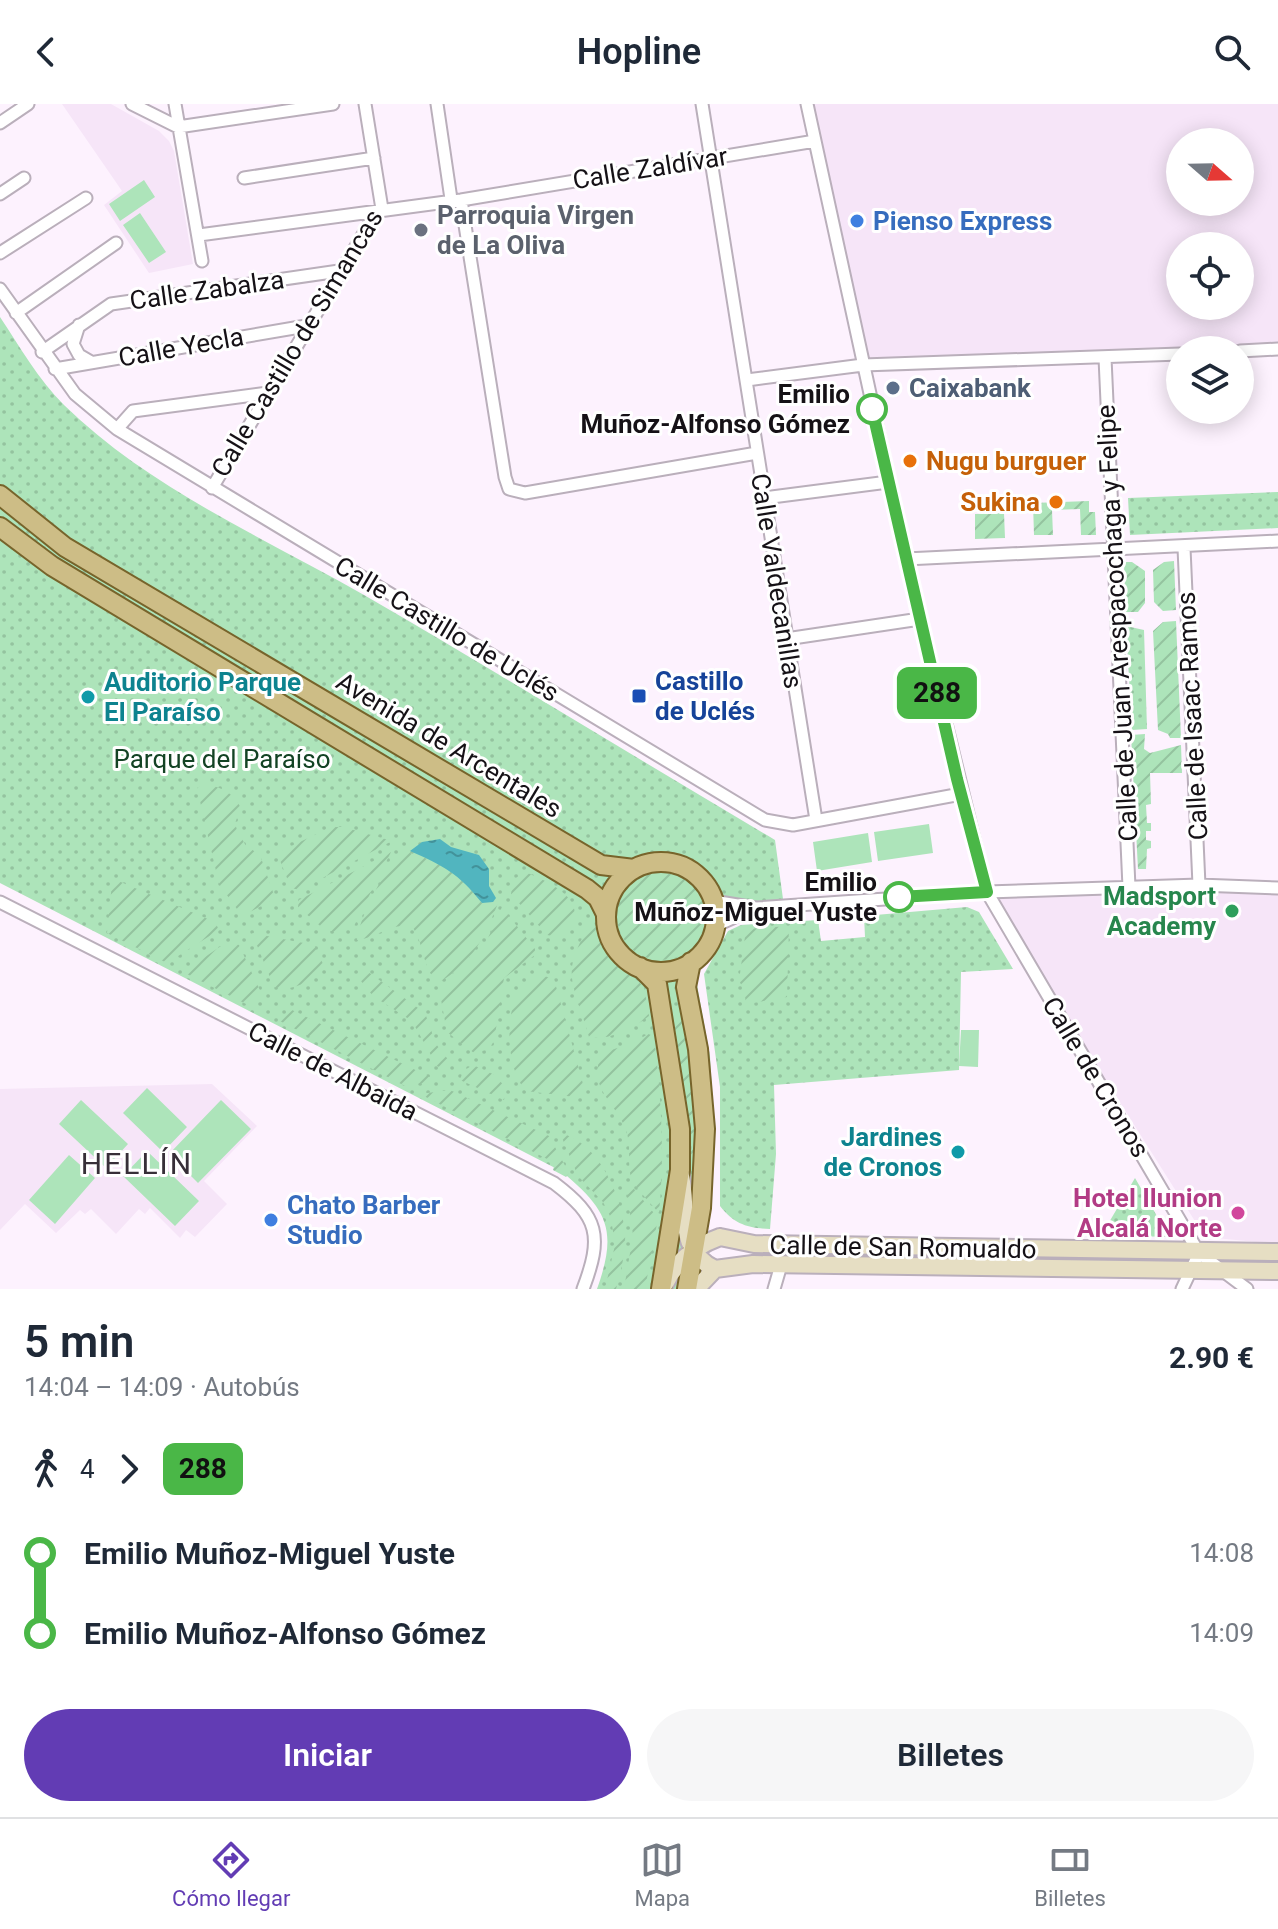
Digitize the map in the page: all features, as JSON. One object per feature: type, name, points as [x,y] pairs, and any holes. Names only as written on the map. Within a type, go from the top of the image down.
[{"type":"main road","name":"Avenida de Arcentales","points":[[0,495],[65,547],[601,865],[634,869]]},
{"type":"main road","name":"Avenida de Arcentales","points":[[0,527],[52,566],[587,889],[598,898],[606,914]]},
{"type":"main road","points":[[640,967],[671,970],[691,962],[706,947],[715,926],[713,901],[701,880],[681,866],[657,862],[634,869],[614,888],[606,914],[612,942],[620,954],[640,967],[657,984],[676,1091],[680,1170],[686,1194],[683,1228],[693,1251],[703,1263],[715,1269],[696,1289]]},
{"type":"main road","points":[[687,1289],[701,1208],[705,1129],[698,1049],[686,987],[691,962]]},
{"type":"main road","points":[[662,1289],[680,1170]]},
{"type":"main road","points":[[662,1289],[677,1265],[693,1251],[720,1237],[701,1208]]},
{"type":"main road","name":"Calle de San Romualdo","points":[[720,1237],[754,1244],[1278,1252]]},
{"type":"main road","name":"Calle de San Romualdo","points":[[715,1269],[738,1264],[1278,1271]]},
{"type":"street","points":[[0,123],[28,104]]},
{"type":"street","points":[[132,104],[178,127],[333,104]]},
{"type":"street","points":[[175,104],[202,261]]},
{"type":"street","name":"Calle Castillo de Simancas","points":[[212,488],[339,271],[382,209],[365,104]]},
{"type":"street","points":[[437,104],[509,489],[525,493],[757,453]]},
{"type":"street","name":"Calle Valdecanillas","points":[[702,104],[816,820]]},
{"type":"street","name":"Calle de Cronos","points":[[807,104],[888,482],[987,892],[1199,1253],[1247,1289]]},
{"type":"street","name":"Calle Zaldívar","points":[[199,235],[456,199],[815,141]]},
{"type":"street","points":[[244,178],[374,158]]},
{"type":"street","points":[[0,194],[24,178]]},
{"type":"street","points":[[0,253],[86,198]]},
{"type":"street","points":[[16,313],[116,243]]},
{"type":"street","name":"Calle Zabalza","points":[[42,352],[111,304],[339,271]]},
{"type":"street","name":"Calle Castillo de Uclés","points":[[0,289],[42,352],[75,394],[117,429],[765,820],[793,825],[961,794]]},
{"type":"street","points":[[79,325],[73,344],[79,355],[91,362]]},
{"type":"street","name":"Calle Yecla","points":[[55,369],[306,326]]},
{"type":"street","points":[[1254,350],[1278,349]]},
{"type":"street","points":[[747,380],[863,365],[1166,355]]},
{"type":"street","name":"Calle de Juan Arespacochaga y Felipe","points":[[1105,358],[1129,887]]},
{"type":"street","points":[[117,429],[133,411],[268,393]]},
{"type":"street","points":[[764,498],[888,482]]},
{"type":"street","points":[[906,559],[1184,548],[1278,541]]},
{"type":"street","name":"Calle de Isaac Ramos","points":[[1184,548],[1199,885]]},
{"type":"street","points":[[786,639],[920,619]]},
{"type":"street","points":[[713,901],[756,908],[987,892],[1199,885],[1278,888]]},
{"type":"street","name":"Calle de Albaida","points":[[0,902],[554,1183],[582,1204],[597,1233],[592,1265],[583,1289]]},
{"type":"street","points":[[715,926],[756,908]]},
{"type":"street","points":[[1182,1289],[1199,1253]]},
{"type":"street","points":[[774,1289],[781,1265]]},
{"type":"shaded area","points":[[62,104],[111,104],[159,131],[169,141],[174,151],[193,264],[149,273],[104,205],[122,191]]},
{"type":"shaded area","points":[[807,104],[1278,104],[1278,349],[1254,349],[1254,336],[1166,336],[1166,351],[863,365]]},
{"type":"shaded area","points":[[1278,888],[1278,1244],[1205,1237],[987,892]]},
{"type":"shaded area","points":[[212,1084],[257,1126],[204,1181],[227,1204],[195,1237],[186,1230],[180,1238],[150,1208],[145,1214],[139,1209],[116,1234],[91,1209],[85,1214],[80,1210],[56,1233],[25,1204],[0,1230],[0,1089]]},
{"type":"green space","points":[[144,180],[155,197],[120,221],[109,204]]},
{"type":"green space","points":[[140,213],[166,252],[149,263],[123,225]]},
{"type":"green space","name":"Parque del Paraíso","points":[[0,317],[64,405],[132,462],[208,509],[364,595],[775,840],[783,899],[727,907],[695,974],[710,1056],[714,1134],[700,1289],[597,1289],[607,1251],[604,1222],[589,1198],[561,1171],[0,883]]},
{"type":"green space","points":[[1278,492],[1278,528],[1130,535],[1128,498]]},
{"type":"green space","points":[[1089,501],[1089,512],[1095,512],[1096,535],[1081,535],[1080,509],[1052,510],[1053,535],[1034,535],[1033,503]]},
{"type":"green space","points":[[1004,513],[1005,538],[975,539],[975,514]]},
{"type":"green space","points":[[1174,561],[1176,610],[1163,611],[1154,602],[1153,570],[1164,562]]},
{"type":"green space","points":[[1124,562],[1132,562],[1145,571],[1145,603],[1138,612],[1125,612]]},
{"type":"green space","points":[[1176,621],[1181,738],[1170,738],[1158,730],[1153,631],[1163,622]]},
{"type":"green space","points":[[1126,626],[1144,630],[1147,729],[1132,730]]},
{"type":"green space","points":[[1145,734],[1144,749],[1150,753],[1181,745],[1182,773],[1150,773],[1151,804],[1146,805],[1147,823],[1151,823],[1151,831],[1146,831],[1146,840],[1151,841],[1151,848],[1147,849],[1146,869],[1138,869],[1131,735]]},
{"type":"green space","points":[[204,784],[226,791],[238,802],[241,808],[235,823],[237,830],[246,846],[260,855],[274,895],[271,901],[242,916],[219,884],[197,788]]},
{"type":"green space","points":[[929,824],[933,853],[878,861],[874,832]]},
{"type":"green space","points":[[331,827],[343,827],[392,841],[300,890],[291,888],[277,853]]},
{"type":"green space","points":[[868,833],[872,862],[817,871],[813,842]]},
{"type":"green space","points":[[410,848],[411,854],[451,872],[482,903],[498,903],[469,958],[439,982],[430,972],[413,928],[399,926],[357,940],[363,917],[382,880],[403,849]]},
{"type":"green space","points":[[391,852],[354,926],[338,932],[325,930],[298,907],[299,900]]},
{"type":"green space","points":[[525,872],[560,890],[574,906],[570,926],[559,937],[547,935],[511,894],[513,880]]},
{"type":"green space","points":[[652,872],[670,872],[686,879],[698,891],[705,907],[705,925],[698,941],[686,953],[670,960],[652,960],[636,953],[624,941],[617,925],[617,907],[624,891],[636,879]]},
{"type":"green space","points":[[116,880],[215,922],[219,930],[167,963],[107,933],[112,883]]},
{"type":"green space","points":[[502,907],[535,949],[535,955],[504,978],[494,1041],[489,1049],[474,1053],[447,1032],[440,994],[484,947]]},
{"type":"green space","points":[[967,907],[979,912],[1013,969],[961,972],[959,1070],[774,1085],[776,1154],[770,1229],[748,1226],[730,1217],[720,1206],[720,1087],[704,974],[728,931],[741,925],[818,920],[821,941],[865,937],[864,916]]},
{"type":"green space","points":[[593,919],[603,949],[644,987],[649,1016],[621,1032],[597,1038],[589,1037],[572,977],[576,953]]},
{"type":"green space","points":[[789,926],[787,997],[746,1004],[744,989],[739,981],[746,929]]},
{"type":"green space","points":[[252,933],[314,945],[325,968],[301,984],[287,988],[274,987]]},
{"type":"green space","points":[[224,944],[239,945],[263,997],[252,1007],[183,972]]},
{"type":"green space","points":[[364,969],[425,1013],[436,1044],[450,1062],[445,1070],[437,1066],[412,1021],[373,996],[357,976]]},
{"type":"green space","points":[[544,976],[554,979],[583,1084],[575,1097],[526,1091],[514,1068],[510,1038],[512,1007],[523,983]]},
{"type":"green space","points":[[292,1010],[434,1081],[405,1086],[278,1020]]},
{"type":"green space","points":[[683,1014],[696,1141],[691,1221],[687,1219],[692,1138],[673,1016]]},
{"type":"green space","points":[[961,1030],[979,1030],[978,1067],[959,1066]]},
{"type":"green space","points":[[648,1034],[654,1036],[660,1103],[662,1168],[659,1213],[631,1178],[626,1130],[604,1094],[598,1076],[602,1053],[633,1043]]},
{"type":"green space","points":[[473,1065],[495,1075],[506,1089],[504,1100],[460,1080],[463,1071]]},
{"type":"green space","points":[[147,1088],[187,1127],[163,1152],[123,1113]]},
{"type":"green space","points":[[450,1090],[549,1136],[569,1173],[566,1177],[553,1170],[555,1163],[420,1094]]},
{"type":"green space","points":[[81,1100],[128,1144],[106,1168],[59,1124]]},
{"type":"green space","points":[[221,1100],[251,1129],[198,1183],[169,1154]]},
{"type":"green space","points":[[560,1133],[574,1138],[597,1159],[619,1203],[625,1240],[616,1289],[605,1289],[615,1245],[611,1218],[603,1202],[578,1176]]},
{"type":"green space","points":[[147,1151],[199,1201],[175,1226],[123,1176]]},
{"type":"green space","points":[[69,1155],[95,1178],[55,1224],[29,1200]]},
{"type":"green space","points":[[1135,1178],[1169,1237],[1097,1235],[1099,1224],[1108,1224]]},
{"type":"green space","points":[[629,1183],[658,1218],[645,1289],[624,1289],[633,1235],[626,1184]]},
{"type":"water","points":[[440,839],[451,847],[479,855],[489,869],[489,886],[496,898],[493,902],[482,903],[450,871],[410,851],[422,842]]},
{"type":"bus line","name":"288","points":[[872,409],[957,779],[987,892],[899,897]]},
{"type":"place","name":"Pienso Express","points":[[857,221]]},
{"type":"place","name":"Parroquia Virgen de La Oliva","points":[[421,230]]},
{"type":"place","name":"Caixabank","points":[[893,388]]},
{"type":"place","name":"Emilio Muñoz-Alfonso Gómez","points":[[872,409]]},
{"type":"place","name":"Nugu burguer","points":[[910,461]]},
{"type":"place","name":"Sukina","points":[[1056,502]]},
{"type":"place","name":"Castillo de Uclés","points":[[639,696]]},
{"type":"place","name":"Auditorio Parque El Paraíso","points":[[88,697]]},
{"type":"place","name":"Emilio Muñoz-Miguel Yuste","points":[[899,897]]},
{"type":"place","name":"Madsport Academy","points":[[1232,911]]},
{"type":"place","name":"Jardines de Cronos","points":[[958,1152]]},
{"type":"place","name":"Hotel Ilunion Alcalá Norte","points":[[1238,1213]]},
{"type":"place","name":"Chato Barber Studio","points":[[271,1220]]},
{"type":"district","name":"HELLÍN","points":[[137,1164]]}]
